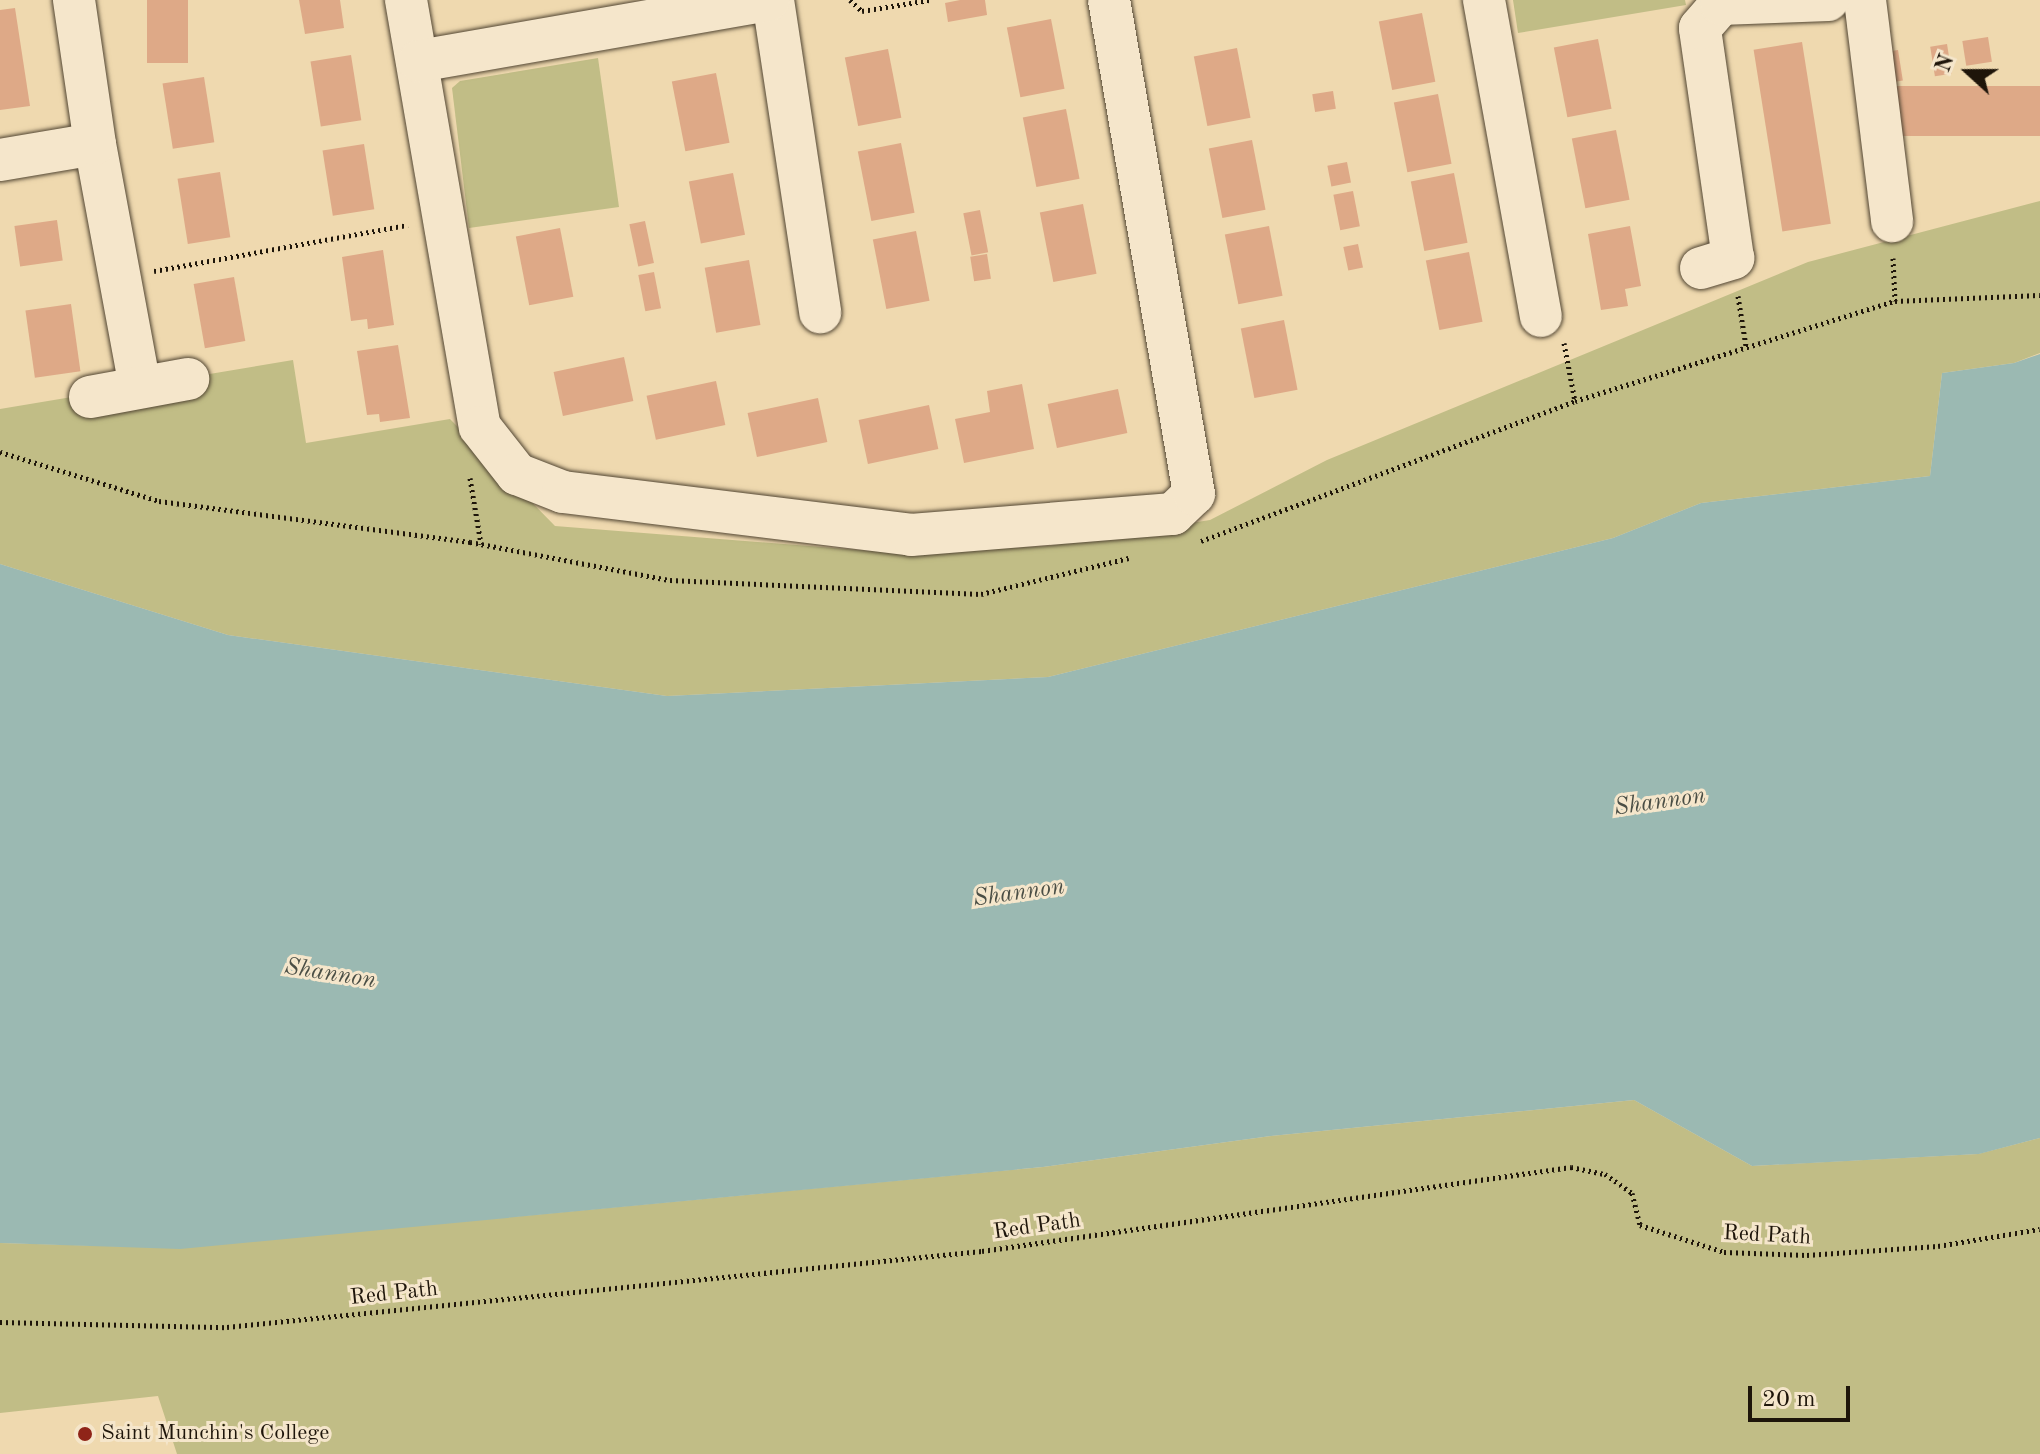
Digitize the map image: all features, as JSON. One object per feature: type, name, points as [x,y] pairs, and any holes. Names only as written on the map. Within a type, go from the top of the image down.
[{"type":"street","points":[[74,0],[95,144],[140,386]]},
{"type":"street","points":[[406,0],[480,427],[517,474],[563,492],[911,535],[1173,514],[1194,494],[1109,0]]},
{"type":"street","points":[[419,61],[771,0],[820,312]]},
{"type":"street","points":[[1484,0],[1541,316]]},
{"type":"street","points":[[1731,260],[1700,28],[1721,4],[1828,0]]},
{"type":"street","points":[[1865,0],[1892,221]]},
{"type":"street","points":[[0,160],[95,144]]},
{"type":"street","points":[[90,397],[188,379]]},
{"type":"path","points":[[850,0],[862,11],[929,0]]},
{"type":"path","points":[[122,277],[443,218]]},
{"type":"path","points":[[1731,260],[1746,346]]},
{"type":"path","points":[[1188,544],[1232,533],[1575,401],[1895,301],[2040,295]]},
{"type":"path","points":[[1541,316],[1562,333],[1575,401]]},
{"type":"path","points":[[0,452],[159,501],[470,542],[670,580],[981,594],[1144,555]]},
{"type":"path","name":"Red Path","points":[[0,1322],[227,1327],[982,1251],[1571,1167],[1605,1174],[1632,1193],[1640,1225],[1724,1252],[1807,1255],[1938,1246],[2040,1229]]},
{"type":"shaded area","points":[[1513,0],[1685,0],[1686,5],[1518,33]]},
{"type":"shaded area","points":[[598,58],[619,207],[469,228],[452,88],[460,81]]},
{"type":"shaded area","points":[[2040,201],[2040,353],[2014,363],[1942,373],[1930,476],[1701,503],[1613,538],[1048,677],[667,696],[228,635],[0,564],[0,409],[293,360],[306,443],[450,419],[555,526],[897,553],[1048,546],[1210,520],[1327,460],[1808,262]]},
{"type":"shaded area","points":[[1634,1100],[1752,1166],[1978,1154],[2040,1138],[2040,1454],[177,1454],[158,1396],[0,1413],[0,1243],[180,1248],[1043,1167],[1271,1136]]},
{"type":"water","name":"Shannon","points":[[2040,354],[2040,1138],[1979,1154],[1752,1166],[1634,1100],[1271,1136],[1043,1167],[180,1249],[0,1243],[0,564],[228,635],[667,696],[1048,677],[1613,538],[1701,503],[1930,476],[1942,373],[2014,363]]},
{"type":"building","points":[[147,0],[188,0],[188,63],[147,63]]},
{"type":"building","points":[[299,0],[340,0],[344,28],[305,34]]},
{"type":"building","points":[[985,0],[987,15],[948,22],[945,3]]},
{"type":"building","points":[[15,8],[30,106],[0,110],[0,10]]},
{"type":"building","points":[[1422,13],[1435,82],[1392,90],[1379,21]]},
{"type":"building","points":[[1051,19],[1065,89],[1020,97],[1007,28]]},
{"type":"building","points":[[1988,37],[1992,62],[1966,66],[1962,41]]},
{"type":"building","points":[[1598,39],[1612,109],[1567,117],[1554,48]]},
{"type":"building","points":[[1802,42],[1831,224],[1782,231],[1754,50]]},
{"type":"building","points":[[1947,44],[1952,74],[1935,76],[1930,47]]},
{"type":"building","points":[[1237,48],[1251,118],[1207,126],[1194,56]]},
{"type":"building","points":[[888,49],[901,118],[858,126],[845,57]]},
{"type":"building","points":[[1898,50],[1903,81],[1882,84],[1877,53]]},
{"type":"building","points":[[351,55],[361,120],[321,127],[311,61]]},
{"type":"building","points":[[716,73],[730,143],[685,151],[672,82]]},
{"type":"building","points":[[204,77],[214,142],[173,149],[163,84]]},
{"type":"building","points":[[1879,86],[2040,86],[2040,136],[1879,136]]},
{"type":"building","points":[[1333,91],[1336,109],[1315,112],[1312,94]]},
{"type":"building","points":[[1438,94],[1452,164],[1407,172],[1394,103]]},
{"type":"building","points":[[1066,109],[1080,179],[1036,187],[1023,117]]},
{"type":"building","points":[[1616,130],[1630,200],[1585,208],[1572,139]]},
{"type":"building","points":[[1252,140],[1266,210],[1222,218],[1209,148]]},
{"type":"building","points":[[901,143],[915,213],[871,221],[858,151]]},
{"type":"building","points":[[364,144],[374,209],[333,216],[323,151]]},
{"type":"building","points":[[1347,162],[1351,183],[1331,186],[1327,166]]},
{"type":"building","points":[[220,172],[230,237],[188,244],[178,179]]},
{"type":"building","points":[[733,173],[745,235],[701,243],[689,182]]},
{"type":"building","points":[[1454,173],[1468,243],[1424,251],[1411,181]]},
{"type":"building","points":[[1353,191],[1360,226],[1340,230],[1333,195]]},
{"type":"building","points":[[1083,204],[1097,274],[1053,282],[1040,212]]},
{"type":"building","points":[[980,210],[988,252],[972,255],[963,213]]},
{"type":"building","points":[[57,220],[63,261],[20,267],[14,226]]},
{"type":"building","points":[[645,221],[654,263],[638,266],[629,224]]},
{"type":"building","points":[[1269,226],[1283,296],[1238,304],[1225,235]]},
{"type":"building","points":[[1630,226],[1641,286],[1625,289],[1628,306],[1601,310],[1588,234]]},
{"type":"building","points":[[560,228],[573,297],[529,305],[516,237]]},
{"type":"building","points":[[916,231],[930,301],[886,309],[873,239]]},
{"type":"building","points":[[1358,244],[1363,267],[1348,271],[1343,247]]},
{"type":"building","points":[[383,250],[394,325],[368,329],[367,319],[351,321],[342,257]]},
{"type":"building","points":[[1469,252],[1483,322],[1439,330],[1426,260]]},
{"type":"building","points":[[987,254],[991,279],[974,281],[970,257]]},
{"type":"building","points":[[749,260],[760,325],[716,333],[705,268]]},
{"type":"building","points":[[654,272],[661,308],[645,311],[638,275]]},
{"type":"building","points":[[234,277],[245,341],[205,348],[194,284]]},
{"type":"building","points":[[71,304],[80,371],[35,378],[25,310]]},
{"type":"building","points":[[1284,320],[1298,390],[1254,398],[1241,328]]},
{"type":"building","points":[[398,345],[410,418],[380,422],[379,414],[367,415],[357,351]]},
{"type":"building","points":[[624,357],[633,401],[563,416],[554,372]]},
{"type":"building","points":[[716,381],[725,425],[656,440],[647,396]]},
{"type":"building","points":[[1022,384],[1034,449],[964,463],[955,419],[990,412],[987,391]]},
{"type":"building","points":[[1118,389],[1127,433],[1057,448],[1048,404]]},
{"type":"building","points":[[818,398],[827,442],[757,457],[748,413]]},
{"type":"building","points":[[929,405],[938,449],[868,464],[859,420]]},
{"type":"place","name":"Saint Munchin's College","points":[[85,1434]]}]
